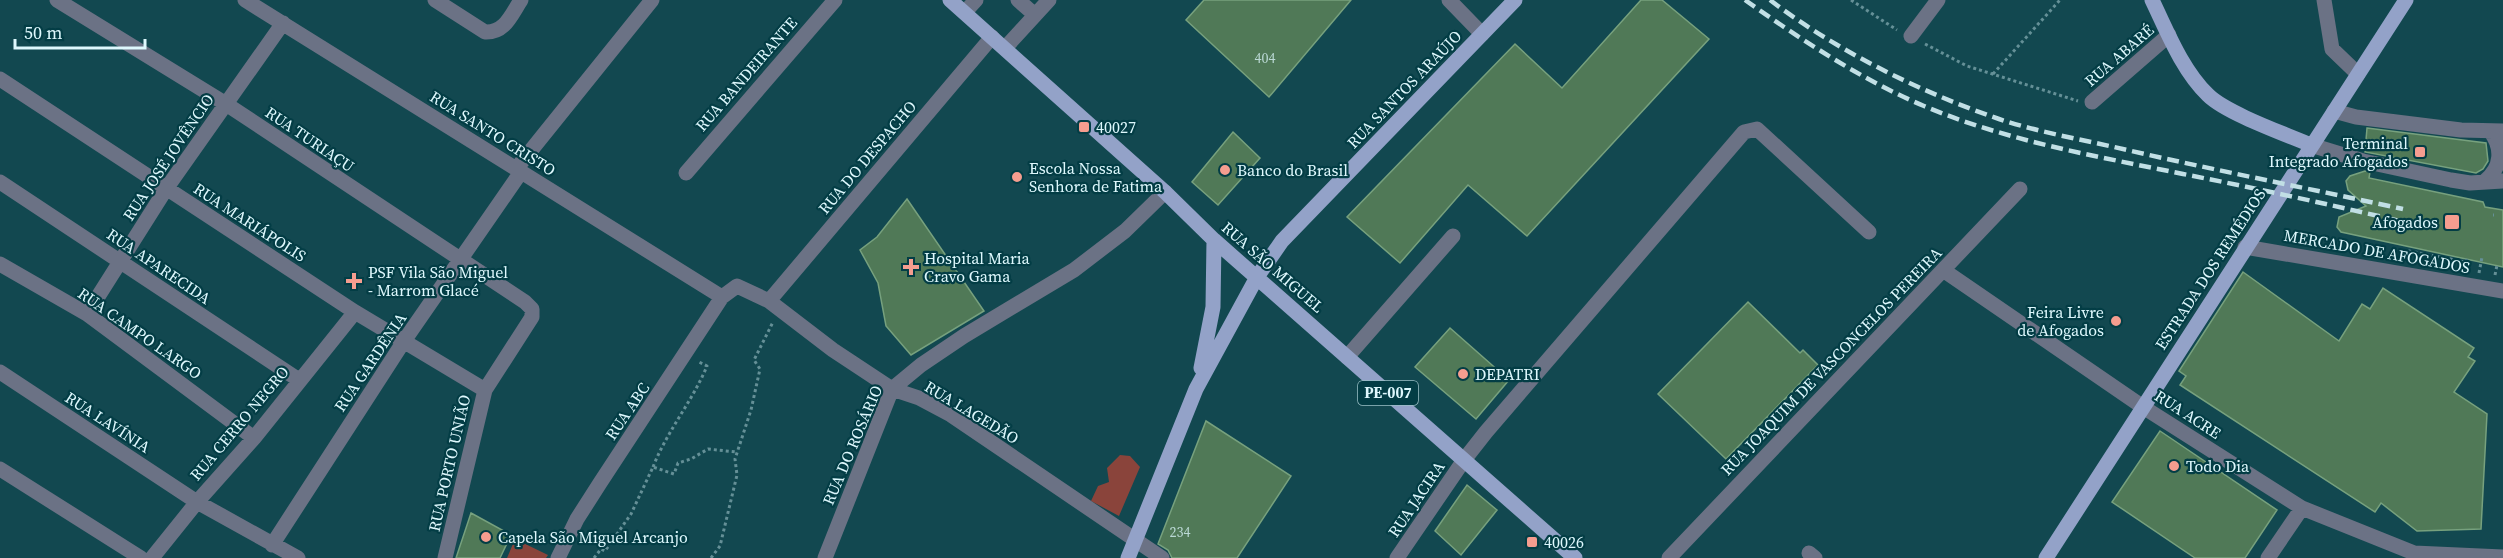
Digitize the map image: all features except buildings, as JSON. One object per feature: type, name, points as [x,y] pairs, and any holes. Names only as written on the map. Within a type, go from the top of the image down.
[{"type":"main road","name":"RUA SÃO MIGUEL","points":[[950,0],[1165,192],[1214,240],[1575,558]]},
{"type":"main road","name":"RUA SANTOS ARAÚJO","points":[[1197,389],[1257,277],[1282,242],[1515,0]]},
{"type":"main road","points":[[2152,0],[2194,78],[2208,95],[2224,106],[2311,145]]},
{"type":"main road","name":"ESTRADA DOS REMÉDIOS","points":[[2046,558],[2406,0]]},
{"type":"main road","points":[[1128,558],[1197,389],[1213,307],[1214,240]]},
{"type":"street","name":"RUA TURIAÇU","points":[[57,0],[226,104],[525,302],[531,309],[532,317]]},
{"type":"street","name":"RUA SANTO CRISTO","points":[[245,0],[519,170],[727,293]]},
{"type":"street","points":[[435,0],[485,32],[495,32],[504,27],[521,0]]},
{"type":"street","name":"RUA GARDÊNIA","points":[[272,545],[404,341],[462,261],[519,170],[651,0]]},
{"type":"street","name":"RUA BANDEIRANTE","points":[[686,173],[835,0]]},
{"type":"street","points":[[965,12],[976,0]]},
{"type":"street","points":[[1018,0],[1035,15]]},
{"type":"street","points":[[1005,48],[1048,0]]},
{"type":"street","points":[[1449,0],[1482,34]]},
{"type":"street","points":[[1911,36],[1938,0]]},
{"type":"street","points":[[2324,0],[2332,49],[2358,74]]},
{"type":"street","name":"RUA JOSÉ JOVÊNCIO","points":[[87,314],[166,189],[283,23]]},
{"type":"street","name":"RUA ABARÉ","points":[[2092,102],[2169,35]]},
{"type":"street","name":"RUA DO DESPACHO","points":[[774,305],[992,37]]},
{"type":"street","name":"RUA MARIÁPOLIS","points":[[0,79],[355,312],[485,390]]},
{"type":"street","points":[[2334,111],[2356,117],[2461,130],[2497,131],[2500,163],[2485,181]]},
{"type":"street","name":"RUA JACIRA","points":[[1397,558],[1464,460],[1744,132],[1757,129],[1869,232]]},
{"type":"street","points":[[2311,145],[2363,160],[2451,180],[2470,183],[2503,181]]},
{"type":"street","name":"RUA APARECIDA","points":[[0,182],[299,380]]},
{"type":"street","name":"RUA JOAQUIM DE VASCONCELOS PEREIRA","points":[[1669,558],[2020,189]]},
{"type":"street","name":"RUA DO ROSÁRIO","points":[[825,558],[892,389],[921,365],[964,336],[1074,270],[1125,231],[1165,192]]},
{"type":"street","points":[[1347,357],[1453,236]]},
{"type":"street","name":"MERCADO DE AFOGADOS","points":[[2245,247],[2503,291]]},
{"type":"street","name":"RUA CAMPO LARGO","points":[[0,264],[87,314],[254,438]]},
{"type":"street","name":"RUA ACRE","points":[[1943,270],[2143,407],[2302,508],[2413,556],[2503,556]]},
{"type":"street","name":"RUA LAGEDÃO","points":[[727,293],[742,286],[774,305],[833,350],[892,389],[919,398],[951,415],[1162,558]]},
{"type":"street","name":"RUA ABC","points":[[558,558],[577,519],[594,492],[727,293]]},
{"type":"street","name":"RUA CERRO NEGRO","points":[[152,558],[197,502],[254,438],[355,312]]},
{"type":"street","name":"RUA PORTO UNIÃO","points":[[445,558],[485,390],[532,317]]},
{"type":"street","name":"RUA LAVÍNIA","points":[[0,372],[197,502],[297,558]]},
{"type":"street","points":[[0,469],[141,558]]},
{"type":"street","points":[[2268,558],[2302,508]]},
{"type":"path","points":[[1851,0],[1883,22],[1967,66],[2071,100],[2092,102]]},
{"type":"path","points":[[1993,74],[2060,0]]},
{"type":"path","points":[[2409,251],[2466,262],[2467,259]]},
{"type":"path","points":[[2481,262],[2482,257]]},
{"type":"path","points":[[711,558],[720,546],[737,475],[735,459],[751,410],[760,369],[754,360],[774,305]]},
{"type":"path","points":[[594,558],[601,549],[605,551],[631,514],[660,447],[695,391],[707,366],[686,355]]},
{"type":"path","points":[[653,467],[674,474],[678,463],[691,459],[708,449],[737,452]]},
{"type":"shaded area","points":[[1120,455],[1130,456],[1140,467],[1119,516],[1091,501],[1098,486],[1109,482],[1107,468]]},
{"type":"shaded area","points":[[515,539],[548,555],[546,558],[507,558]]},
{"type":"railway","points":[[1745,0],[1810,44],[1877,84],[1924,106],[1987,129],[2117,161],[2400,221]]},
{"type":"railway","points":[[1770,0],[1851,53],[1909,83],[1999,119],[2063,136],[2403,209]]},
{"type":"place","name":"40027","points":[[1084,127]]},
{"type":"place","name":"Terminal Integrado Afogados","points":[[2420,152]]},
{"type":"place","name":"Banco do Brasil","points":[[1225,170]]},
{"type":"place","name":"Escola Nossa Senhora de Fatima","points":[[1017,177]]},
{"type":"place","name":"Afogados","points":[[2452,222]]},
{"type":"place","name":"Hospital Maria Cravo Gama","points":[[911,267]]},
{"type":"place","name":"PSF Vila São Miguel - Marrom Glacé","points":[[354,281]]},
{"type":"place","name":"Feira Livre de Afogados","points":[[2116,321]]},
{"type":"place","name":"DEPATRI","points":[[1463,374]]},
{"type":"place","name":"Todo Dia","points":[[2174,466]]},
{"type":"place","name":"Capela São Miguel Arcanjo","points":[[486,537]]},
{"type":"place","name":"40026","points":[[1532,542]]}]
